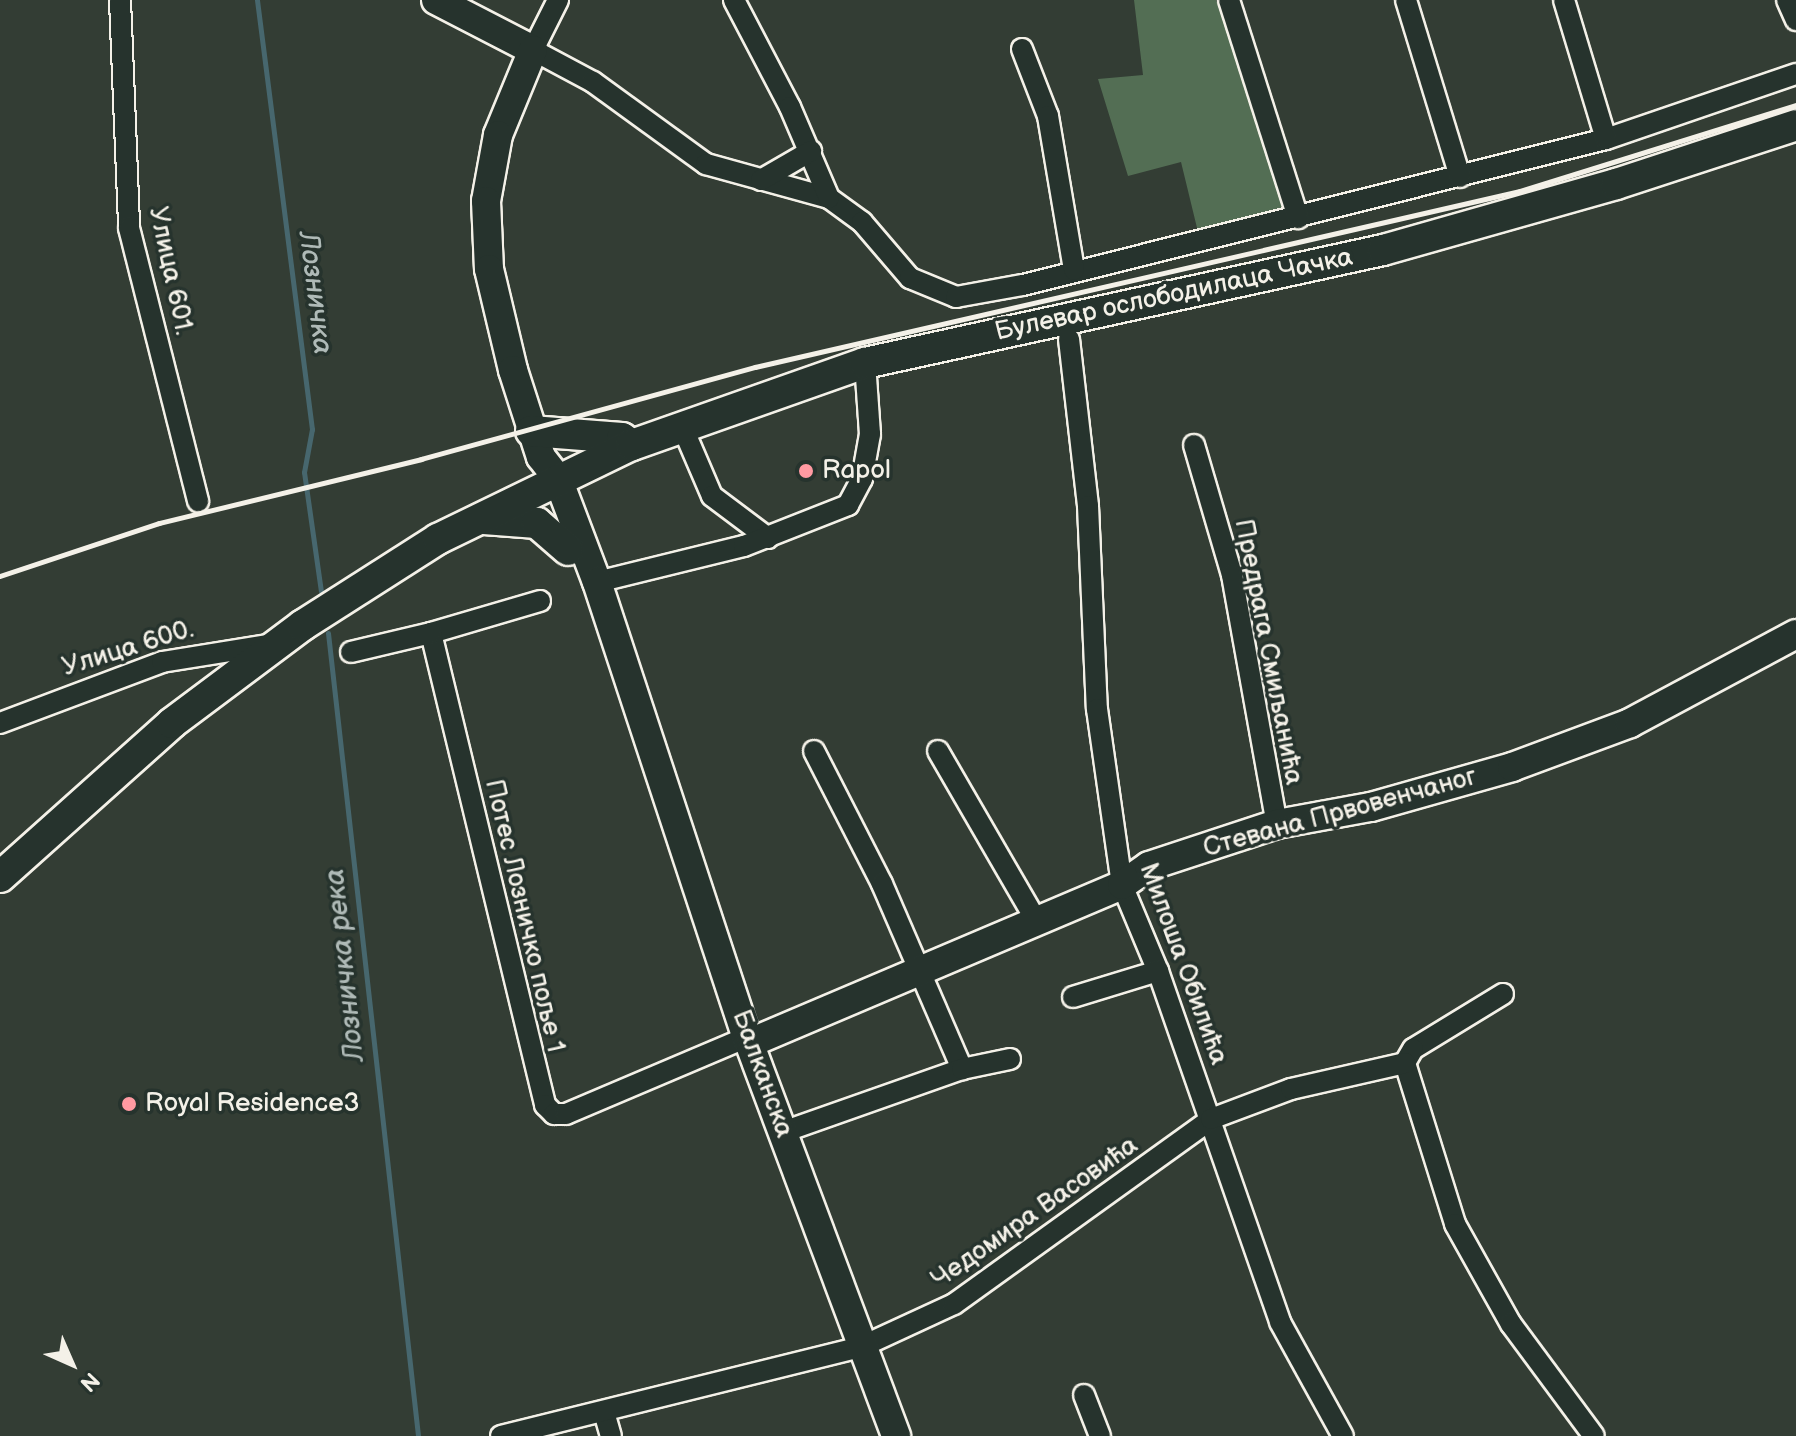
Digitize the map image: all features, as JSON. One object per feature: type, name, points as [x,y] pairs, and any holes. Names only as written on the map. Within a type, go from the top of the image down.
[{"type":"main road","name":"Булевар ослободилаца Чачка","points":[[0,877],[172,723],[277,644],[396,565],[474,520],[543,463],[632,445],[865,363],[1383,250],[1616,184],[1796,125]]},
{"type":"main road","points":[[543,463],[622,438],[632,445]]},
{"type":"main road","points":[[474,520],[526,520],[543,527],[568,550]]},
{"type":"street","name":"Улица 601.","points":[[120,0],[129,228],[198,501]]},
{"type":"street","points":[[436,0],[593,82],[706,164],[829,198],[862,222],[910,278],[943,295],[983,295],[1074,270],[1460,177],[1606,139],[1796,74]]},
{"type":"street","points":[[543,463],[492,284],[486,235],[492,158],[533,50],[558,0]]},
{"type":"street","points":[[734,0],[811,151],[829,198]]},
{"type":"street","points":[[1229,0],[1298,218]]},
{"type":"street","points":[[1406,0],[1460,177]]},
{"type":"street","points":[[1564,0],[1606,139]]},
{"type":"street","points":[[1787,0],[1796,20]]},
{"type":"street","points":[[1022,49],[1048,116],[1074,270]]},
{"type":"street","points":[[761,180],[811,151]]},
{"type":"street","name":"Милоша Обилића","points":[[1069,339],[1088,506],[1097,709],[1122,885],[1158,971],[1280,1322],[1343,1436]]},
{"type":"street","points":[[597,582],[768,538],[840,511],[855,493],[870,434],[865,363]]},
{"type":"street","points":[[682,426],[712,496],[768,538]]},
{"type":"street","name":"Предрага Смиљанића","points":[[1194,445],[1232,575],[1277,824]]},
{"type":"street","name":"Балканска","points":[[543,463],[568,550],[616,674],[639,709]]},
{"type":"street","name":"Балканска","points":[[543,463],[597,582],[748,1040],[896,1436]]},
{"type":"street","points":[[351,652],[431,633],[540,601]]},
{"type":"street","name":"Потес Лозничко поље 1","points":[[431,633],[545,1105],[554,1114],[566,1114],[748,1040]]},
{"type":"street","name":"Стевана Првовенчаног","points":[[748,1040],[922,974],[1122,885],[1149,866],[1277,824],[1371,807],[1512,767],[1630,723],[1796,634]]},
{"type":"street","name":"Улица 600.","points":[[0,723],[162,662],[277,644]]},
{"type":"street","points":[[814,751],[922,974],[962,1069]]},
{"type":"street","points":[[938,751],[1037,922]]},
{"type":"street","points":[[1073,997],[1158,971]]},
{"type":"street","points":[[1503,994],[1413,1049],[1405,1063],[1461,1236],[1511,1324],[1594,1436]]},
{"type":"street","points":[[783,1132],[962,1069],[1010,1059]]},
{"type":"street","name":"Чедомира Васовића","points":[[501,1436],[861,1347],[954,1304],[1211,1119],[1291,1089],[1405,1063]]},
{"type":"street","points":[[1084,1395],[1100,1436]]},
{"type":"street","points":[[604,1412],[611,1436]]},
{"type":"green space","points":[[1134,0],[1216,0],[1288,208],[1198,232],[1181,162],[1128,176],[1098,79],[1143,75]]},
{"type":"waterway","name":"Лозничка","points":[[257,0],[312,429],[304,472],[321,591]]},
{"type":"waterway","name":"Лозничка река","points":[[328,633],[418,1436]]},
{"type":"railway","points":[[0,576],[159,523],[421,459],[755,367],[1520,191],[1796,105]]},
{"type":"place","name":"Rapol","points":[[806,471]]},
{"type":"place","name":"Royal Residence3","points":[[129,1104]]}]
